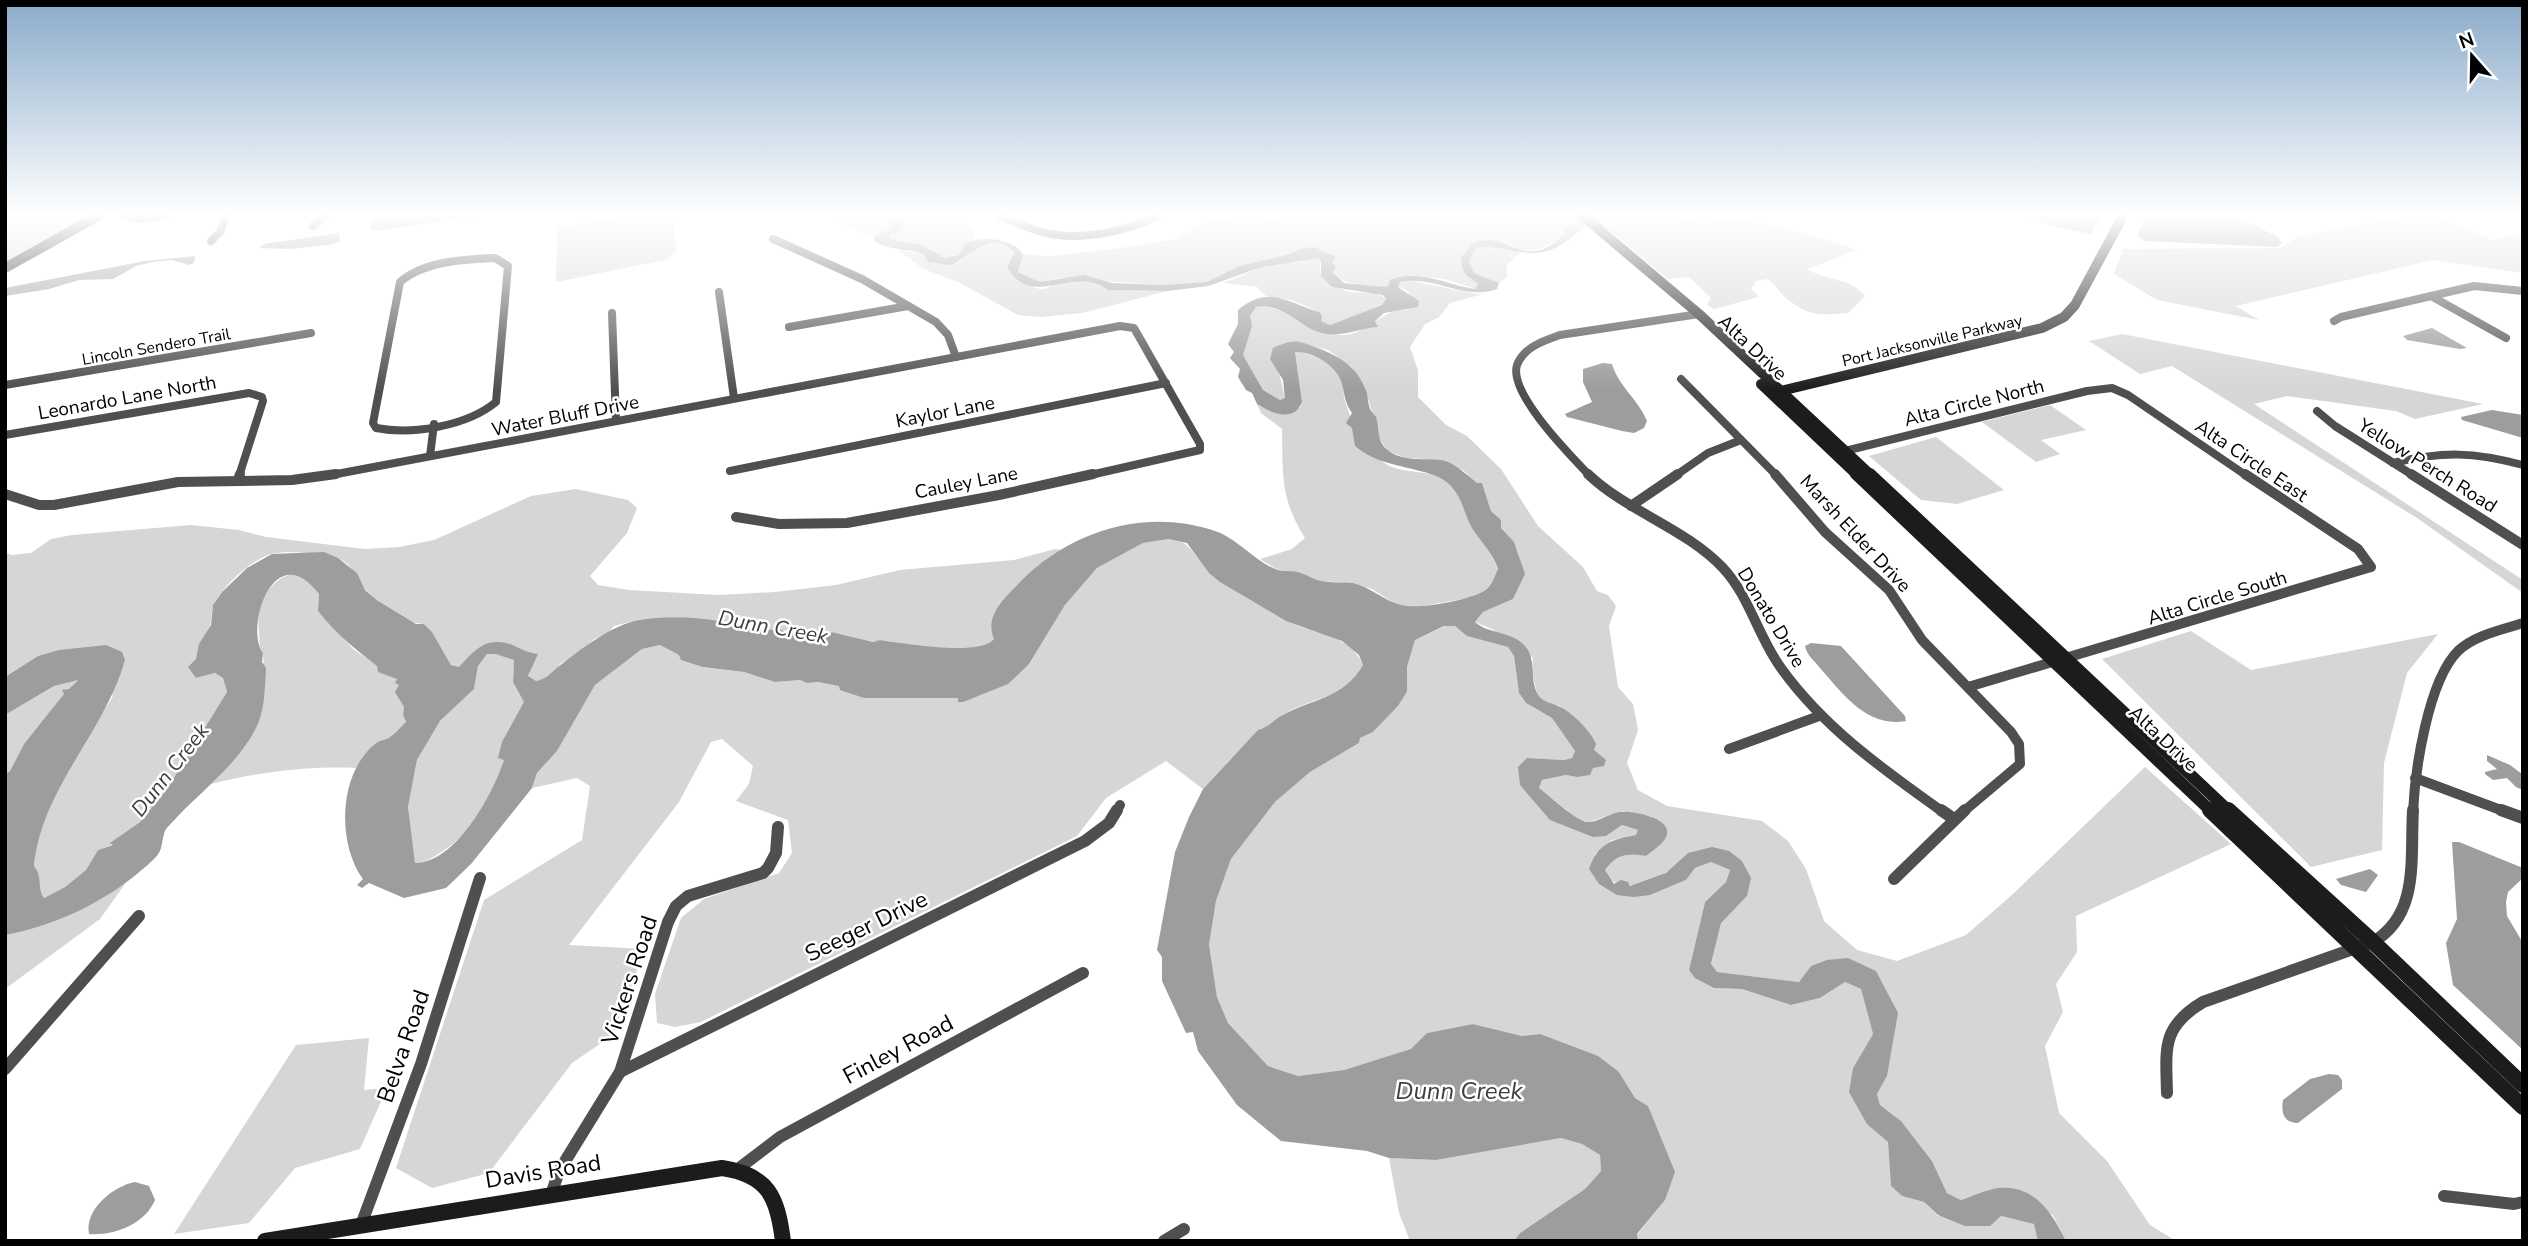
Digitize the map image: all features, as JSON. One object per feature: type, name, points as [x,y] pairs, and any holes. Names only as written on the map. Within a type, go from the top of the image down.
[{"type":"street","points":[[409,274],[400,282],[373,423],[376,428],[391,431],[479,414],[496,402],[507,274]]},
{"type":"street","points":[[851,274],[944,328],[956,357]]},
{"type":"street","name":"Alta Drive","points":[[1651,274],[2523,1107]]},
{"type":"street","name":"Port Jacksonville Parkway","points":[[1776,392],[2042,328],[2064,317],[2076,305],[2092,274]]},
{"type":"street","points":[[2334,321],[2341,317],[2474,286],[2523,291]]},
{"type":"street","points":[[719,292],[734,398]]},
{"type":"street","points":[[2431,296],[2506,338]]},
{"type":"street","points":[[789,327],[908,306]]},
{"type":"street","points":[[612,313],[616,421]]},
{"type":"street","name":"Donato Drive","points":[[1694,315],[1561,333],[1525,354],[1517,367],[1515,377],[1522,394],[1593,480],[1630,506],[1687,539],[1723,568],[1748,603],[1765,643],[1778,664],[1819,716],[1875,764],[1954,819]]},
{"type":"street","name":"Water Bluff Drive","points":[[5,494],[29,502],[54,505],[178,482],[309,478],[1129,326],[1138,332],[1166,383]]},
{"type":"street","name":"Lincoln Sendero Trail","points":[[5,385],[312,333]]},
{"type":"street","name":"Marsh Elder Drive","points":[[1681,379],[1784,483],[1825,532],[1889,590],[1922,640],[2020,744],[2020,764],[1954,819]]},
{"type":"street","name":"Cauley Lane","points":[[736,517],[779,524],[847,523],[991,497],[1200,450],[1200,443],[1166,383]]},
{"type":"street","name":"Kaylor Lane","points":[[730,471],[1166,383]]},
{"type":"street","name":"Alta Circle North","points":[[1845,451],[2087,391],[2112,388]]},
{"type":"street","name":"Alta Circle East","points":[[2112,388],[2128,395],[2308,517],[2365,556],[2371,564]]},
{"type":"street","name":"Alta Drive","points":[[1776,392],[1845,451],[2070,659],[2523,1085]]},
{"type":"street","name":"Leonardo Lane North","points":[[5,435],[222,397],[254,394],[262,397],[263,401],[238,480]]},
{"type":"street","name":"Yellow Perch Road","points":[[2317,411],[2334,426],[2523,545]]},
{"type":"street","points":[[430,456],[434,424]]},
{"type":"street","points":[[1630,506],[1708,453],[1741,440]]},
{"type":"street","points":[[2393,463],[2436,452],[2461,451],[2523,465]]},
{"type":"street","name":"Alta Circle South","points":[[1968,687],[2362,571],[2371,567],[2371,564]]},
{"type":"street","points":[[2167,1093],[2167,1040],[2172,1026],[2185,1012],[2203,1002],[2373,942],[2388,933],[2401,917],[2408,901],[2415,778],[2433,694],[2457,652],[2474,640],[2523,623]]},
{"type":"street","points":[[1729,749],[1819,716]]},
{"type":"street","points":[[2415,778],[2523,818]]},
{"type":"street","name":"Seeger Drive","points":[[620,1072],[1085,841],[1110,823],[1120,805]]},
{"type":"street","points":[[1894,879],[1954,819]]},
{"type":"street","name":"Vickers Road","points":[[551,1195],[559,1171],[620,1072],[668,922],[676,906],[688,896],[763,873],[771,867],[777,856],[778,827]]},
{"type":"street","name":"Belva Road","points":[[361,1225],[421,1064],[480,878]]},
{"type":"street","points":[[5,1069],[139,916]]},
{"type":"street","name":"Finley Road","points":[[738,1169],[780,1137],[1083,973]]},
{"type":"street","name":"Davis Road","points":[[265,1241],[706,1169],[738,1169]]},
{"type":"street","points":[[738,1169],[767,1186],[779,1211],[783,1241]]},
{"type":"street","points":[[2444,1196],[2514,1204],[2523,1202]]},
{"type":"street","points":[[1164,1241],[1184,1229]]},
{"type":"shaded area","points":[[556,274],[595,274],[556,282]]},
{"type":"shaded area","points":[[937,274],[1013,274],[1028,285],[1044,289],[1059,282],[1078,281],[1108,290],[1168,291],[1082,313],[1041,317],[1018,315],[960,283]]},
{"type":"shaded area","points":[[1024,274],[1223,274],[1208,282],[1163,285],[1058,278],[1040,282]]},
{"type":"shaded area","points":[[1245,274],[1321,274],[1347,291],[1378,294],[1386,299],[1382,305],[1330,325],[1321,321],[1319,312],[1292,300],[1266,296],[1257,287],[1224,283]]},
{"type":"shaded area","points":[[1337,274],[1466,274],[1478,284],[1476,289],[1445,279],[1410,275],[1384,288],[1352,283]]},
{"type":"shaded area","points":[[1477,274],[1507,274],[1499,283]]},
{"type":"shaded area","points":[[1662,274],[1817,274],[1852,285],[1865,296],[1848,313],[1808,312],[1786,298],[1767,279],[1756,281],[1751,289],[1759,297],[1714,309],[1707,305],[1711,298],[1689,277],[1668,279]]},
{"type":"shaded area","points":[[2114,274],[2372,274],[2236,306],[2259,320],[2157,300]]},
{"type":"shaded area","points":[[1407,280],[1477,294],[1487,293],[1450,303],[1439,317],[1425,324],[1410,347],[1418,370],[1418,397],[1446,425],[1467,436],[1501,469],[1538,526],[1583,567],[1597,591],[1608,595],[1616,606],[1609,626],[1618,687],[1633,704],[1638,730],[1627,763],[1638,790],[1667,806],[1762,821],[1788,841],[1806,869],[1824,921],[1857,950],[1897,961],[1966,935],[2013,894],[2145,767],[2231,844],[2076,916],[2077,952],[2056,984],[2063,1012],[2045,1046],[2059,1113],[2107,1161],[2150,1225],[2176,1241],[2066,1241],[2053,1215],[1999,1188],[1961,1200],[1947,1193],[1932,1161],[1901,1121],[1880,1105],[1877,1094],[1887,1076],[1876,971],[1811,966],[1799,982],[1717,972],[1711,965],[1721,922],[1747,896],[1742,861],[1688,853],[1667,872],[1642,883],[1624,885],[1610,878],[1605,870],[1618,858],[1627,855],[1646,856],[1663,824],[1650,816],[1622,811],[1589,822],[1579,820],[1539,788],[1542,780],[1566,775],[1577,777],[1594,750],[1560,706],[1544,702],[1537,693],[1532,672],[1533,658],[1492,629],[1475,622],[1483,612],[1513,599],[1520,568],[1515,546],[1501,528],[1500,520],[1491,511],[1482,483],[1477,483],[1463,470],[1454,468],[1445,460],[1406,458],[1388,451],[1380,439],[1367,395],[1352,367],[1328,350],[1292,341],[1278,369],[1285,398],[1280,400],[1263,390],[1243,355],[1250,316],[1256,307],[1276,309],[1323,331],[1344,335],[1363,329],[1388,314],[1407,310],[1409,292],[1398,286],[1400,282]]},
{"type":"shaded area","points":[[2122,334],[2483,404],[2415,419],[2396,411],[2287,396],[2254,404],[2523,580],[2523,593],[2417,518],[2172,366],[2140,374],[2089,341]]},
{"type":"shaded area","points":[[1299,351],[1323,361],[1338,373],[1352,428],[1381,461],[1393,467],[1433,475],[1453,487],[1476,533],[1496,564],[1498,570],[1488,589],[1469,598],[1412,608],[1397,605],[1372,589],[1353,583],[1317,581],[1301,573],[1276,569],[1260,559],[1292,549],[1305,538],[1291,510],[1284,485],[1282,429],[1261,413],[1257,404],[1265,409],[1300,408],[1302,402],[1295,352]]},
{"type":"shaded area","points":[[2050,405],[2086,430],[2041,440],[2060,454],[2036,462],[1982,422]]},
{"type":"shaded area","points":[[1936,437],[2004,490],[1957,504],[1921,500],[1869,456]]},
{"type":"shaded area","points":[[576,489],[628,500],[637,508],[627,533],[590,576],[598,585],[629,590],[719,595],[775,592],[836,585],[900,570],[1014,560],[1055,549],[1065,550],[1049,557],[990,645],[978,648],[935,648],[880,640],[874,642],[819,630],[766,631],[719,621],[672,617],[641,619],[614,626],[608,633],[594,639],[582,651],[560,664],[548,679],[536,681],[528,677],[537,654],[506,643],[465,661],[459,667],[451,665],[432,632],[424,624],[409,621],[385,606],[362,586],[352,569],[339,559],[305,553],[271,554],[239,574],[213,605],[210,625],[197,658],[196,678],[215,673],[223,678],[227,692],[167,789],[140,822],[111,843],[114,844],[98,850],[86,870],[65,887],[44,898],[34,866],[44,821],[64,777],[113,696],[60,650],[38,656],[5,677],[5,552],[11,555],[31,553],[51,539],[72,535],[191,525],[365,549],[399,547],[434,540],[531,496]]},
{"type":"shaded area","points":[[1169,539],[1185,544],[1210,572],[1250,600],[1292,623],[1327,635],[1348,646],[1357,654],[1363,665],[1345,686],[1290,711],[1267,726],[1203,789],[1166,761],[1106,798],[1077,836],[701,1022],[675,1027],[657,1023],[655,994],[681,918],[704,899],[779,873],[792,853],[788,820],[736,801],[749,784],[753,766],[722,739],[711,742],[679,802],[569,945],[645,949],[613,1035],[572,1063],[489,1173],[432,1188],[396,1168],[484,900],[582,840],[590,786],[577,778],[532,788],[537,773],[557,751],[595,685],[642,649],[660,645],[703,667],[744,672],[775,682],[800,680],[840,686],[864,698],[958,698],[1029,664],[1065,605],[1097,568],[1143,543]]},
{"type":"shaded area","points":[[295,573],[308,579],[319,594],[318,611],[353,649],[397,679],[400,685],[396,692],[404,707],[406,722],[390,737],[376,743],[356,768],[283,771],[211,784],[255,730],[265,692],[259,613],[271,587],[277,581]]},
{"type":"shaded area","points":[[1445,626],[1455,626],[1468,636],[1508,647],[1514,656],[1519,693],[1526,703],[1552,718],[1575,751],[1572,758],[1564,760],[1527,758],[1520,785],[1606,836],[1622,825],[1638,830],[1637,835],[1612,840],[1595,854],[1617,895],[1650,895],[1686,880],[1695,868],[1711,862],[1730,870],[1726,882],[1705,902],[1689,970],[1714,988],[1742,989],[1791,1005],[1820,998],[1845,982],[1861,989],[1873,1034],[1853,1068],[1867,1123],[1888,1142],[1891,1186],[1902,1196],[1924,1202],[1938,1216],[2000,1216],[2035,1224],[2038,1241],[1638,1241],[1637,1235],[1665,1200],[1648,1106],[1635,1098],[1619,1072],[1540,1034],[1522,1036],[1473,1024],[1427,1033],[1412,1049],[1344,1070],[1298,1076],[1268,1066],[1228,1023],[1217,997],[1209,945],[1216,901],[1231,859],[1275,802],[1310,772],[1359,743],[1360,738],[1373,732],[1398,706],[1407,692],[1407,667],[1415,640]]},
{"type":"shaded area","points":[[2191,631],[2251,670],[2438,634],[2407,673],[2384,763],[2382,850],[2311,867],[2102,659]]},
{"type":"shaded area","points":[[496,653],[514,660],[513,682],[525,702],[504,764],[485,804],[460,838],[433,857],[414,863],[408,807],[417,760],[440,721],[474,689],[478,666],[487,654]]},
{"type":"shaded area","points":[[78,679],[24,744],[10,771],[5,774],[5,715],[54,686]]},
{"type":"shaded area","points":[[127,881],[100,919],[5,989],[5,935],[38,927],[69,915]]},
{"type":"shaded area","points":[[369,1038],[364,1090],[387,1088],[360,1149],[295,1168],[249,1223],[174,1234],[296,1045]]},
{"type":"shaded area","points":[[1561,1138],[1582,1144],[1600,1155],[1601,1171],[1585,1189],[1520,1233],[1514,1241],[1410,1241],[1399,1213],[1389,1158],[1436,1160]]},
{"type":"water","points":[[77,274],[122,274],[113,279],[79,280],[49,289],[5,296],[5,288]]},
{"type":"water","name":"Dunn Creek","points":[[1012,274],[1023,274],[1040,282],[1084,275],[1112,283],[1163,285],[1207,282],[1223,274],[1242,274],[1208,286],[1168,291],[1108,290],[1094,283],[1080,282],[1041,287],[1029,286],[1017,280]]},
{"type":"water","name":"Dunn Creek","points":[[1335,274],[1344,283],[1384,287],[1388,286],[1390,280],[1412,276],[1433,278],[1475,289],[1478,284],[1466,274],[1477,274],[1499,283],[1497,289],[1473,292],[1425,282],[1400,282],[1400,288],[1419,301],[1418,307],[1384,313],[1375,321],[1378,327],[1343,334],[1322,333],[1284,312],[1256,307],[1250,316],[1252,326],[1243,355],[1263,390],[1280,400],[1285,398],[1283,380],[1270,359],[1273,348],[1300,342],[1334,355],[1348,364],[1363,384],[1370,409],[1376,417],[1380,439],[1389,451],[1401,457],[1446,461],[1477,483],[1482,483],[1491,511],[1501,520],[1501,528],[1514,542],[1525,574],[1513,599],[1483,612],[1475,622],[1486,629],[1513,637],[1524,645],[1531,657],[1534,683],[1539,696],[1569,712],[1580,722],[1596,744],[1594,750],[1606,760],[1604,766],[1593,768],[1590,775],[1566,775],[1542,780],[1539,788],[1583,821],[1596,821],[1619,812],[1633,812],[1658,820],[1664,825],[1667,830],[1666,837],[1646,856],[1622,856],[1609,865],[1605,870],[1614,884],[1621,880],[1628,882],[1630,886],[1666,873],[1688,853],[1712,847],[1729,851],[1742,861],[1751,878],[1747,896],[1721,923],[1711,964],[1717,972],[1799,982],[1811,966],[1827,960],[1848,958],[1876,971],[1898,1013],[1887,1076],[1877,1094],[1880,1105],[1901,1121],[1932,1161],[1947,1193],[1961,1200],[1998,1188],[2022,1191],[2040,1202],[2048,1211],[2066,1241],[2038,1241],[2034,1224],[2001,1216],[1990,1226],[1965,1226],[1938,1215],[1924,1202],[1902,1196],[1891,1186],[1888,1142],[1867,1124],[1849,1092],[1853,1068],[1873,1034],[1861,989],[1845,982],[1820,998],[1791,1005],[1742,989],[1714,988],[1695,978],[1689,970],[1705,902],[1726,882],[1730,870],[1711,862],[1695,868],[1686,880],[1650,895],[1634,897],[1617,895],[1599,884],[1589,869],[1597,853],[1606,844],[1636,835],[1638,830],[1622,825],[1606,836],[1593,837],[1550,820],[1520,785],[1518,767],[1527,758],[1564,760],[1572,758],[1575,751],[1552,718],[1526,703],[1519,693],[1514,656],[1508,647],[1467,636],[1455,626],[1444,626],[1415,640],[1407,667],[1407,692],[1398,706],[1373,732],[1360,738],[1359,743],[1310,772],[1275,802],[1231,859],[1216,901],[1209,945],[1217,997],[1228,1023],[1268,1066],[1298,1076],[1344,1070],[1411,1049],[1427,1033],[1473,1024],[1522,1036],[1540,1034],[1598,1056],[1619,1072],[1635,1098],[1648,1106],[1675,1172],[1665,1200],[1637,1234],[1638,1241],[1514,1241],[1520,1233],[1585,1189],[1601,1171],[1600,1155],[1582,1144],[1561,1138],[1436,1160],[1389,1158],[1367,1151],[1281,1141],[1237,1105],[1198,1051],[1193,1032],[1186,1033],[1162,981],[1162,957],[1157,950],[1175,852],[1203,789],[1258,730],[1293,710],[1337,691],[1355,676],[1363,665],[1359,655],[1342,641],[1286,621],[1220,582],[1209,573],[1187,543],[1169,539],[1143,543],[1097,568],[1065,605],[1029,664],[1008,684],[963,702],[958,702],[958,698],[864,698],[840,690],[839,686],[800,680],[775,682],[744,672],[703,667],[681,660],[679,655],[660,645],[642,649],[595,685],[557,751],[537,773],[532,788],[471,864],[446,888],[404,898],[369,883],[362,888],[357,885],[363,879],[349,847],[345,810],[354,773],[363,757],[406,722],[404,707],[395,692],[399,685],[395,683],[397,679],[378,672],[377,666],[339,634],[318,611],[319,594],[303,579],[289,575],[276,580],[267,592],[261,608],[257,625],[258,641],[263,653],[262,662],[266,668],[264,700],[258,723],[239,754],[167,827],[159,852],[139,872],[104,897],[66,917],[5,935],[5,774],[10,771],[24,744],[64,694],[62,690],[69,689],[78,680],[54,686],[5,715],[5,677],[38,656],[59,650],[106,645],[122,652],[125,660],[103,712],[61,786],[39,838],[34,866],[44,898],[65,887],[86,870],[98,850],[113,845],[110,843],[140,822],[167,789],[227,692],[223,678],[215,673],[196,678],[188,667],[196,659],[199,644],[211,625],[213,605],[222,592],[247,568],[272,554],[324,552],[338,558],[357,573],[365,590],[378,601],[416,624],[424,624],[432,632],[451,665],[459,667],[478,648],[490,643],[506,643],[538,654],[528,676],[536,681],[612,630],[634,621],[654,618],[701,619],[764,630],[820,630],[873,642],[880,640],[922,646],[958,648],[986,644],[994,639],[992,622],[998,607],[1021,581],[1041,564],[1085,537],[1135,523],[1187,524],[1212,530],[1221,533],[1275,569],[1298,572],[1321,581],[1353,583],[1401,605],[1446,603],[1481,592],[1491,584],[1498,569],[1472,528],[1455,490],[1432,474],[1379,460],[1355,446],[1352,428],[1346,423],[1352,413],[1341,381],[1334,370],[1322,360],[1295,352],[1302,402],[1294,412],[1288,414],[1257,404],[1252,393],[1246,390],[1238,377],[1240,369],[1230,358],[1234,352],[1228,344],[1238,324],[1238,310],[1249,302],[1260,298],[1278,298],[1319,312],[1321,321],[1330,325],[1382,305],[1386,299],[1383,295],[1332,287],[1321,276]],"holes":[[[487,654],[514,660],[513,682],[524,702],[502,742],[498,758],[504,760],[499,774],[482,808],[458,839],[445,852],[430,860],[415,863],[408,807],[417,760],[440,721],[474,689],[478,666]]]},
{"type":"water","points":[[2432,328],[2467,348],[2407,340],[2403,336]]},
{"type":"water","points":[[1603,363],[1612,364],[1619,380],[1639,406],[1647,421],[1644,428],[1634,433],[1622,431],[1567,417],[1565,414],[1592,402],[1583,382],[1583,369]]},
{"type":"water","points":[[2492,410],[2523,415],[2523,438],[2462,420],[2461,417]]},
{"type":"water","points":[[1811,643],[1841,646],[1905,716],[1906,721],[1879,719],[1857,707],[1809,655],[1805,646]]},
{"type":"water","points":[[2487,755],[2510,765],[2522,774],[2523,790],[2507,778],[2493,780],[2485,774],[2497,769],[2487,761]]},
{"type":"water","points":[[2452,842],[2459,842],[2523,868],[2523,878],[2508,892],[2506,902],[2507,916],[2523,943],[2523,1050],[2453,985],[2446,943],[2457,919]]},
{"type":"water","points":[[2370,869],[2378,875],[2366,892],[2341,885],[2336,879]]},
{"type":"water","points":[[2329,1074],[2338,1075],[2342,1080],[2342,1089],[2298,1123],[2286,1119],[2282,1109],[2283,1100],[2310,1079]]},
{"type":"water","points":[[135,1182],[149,1186],[155,1200],[144,1216],[128,1227],[108,1233],[89,1234],[91,1216],[102,1200],[118,1188]]}]
